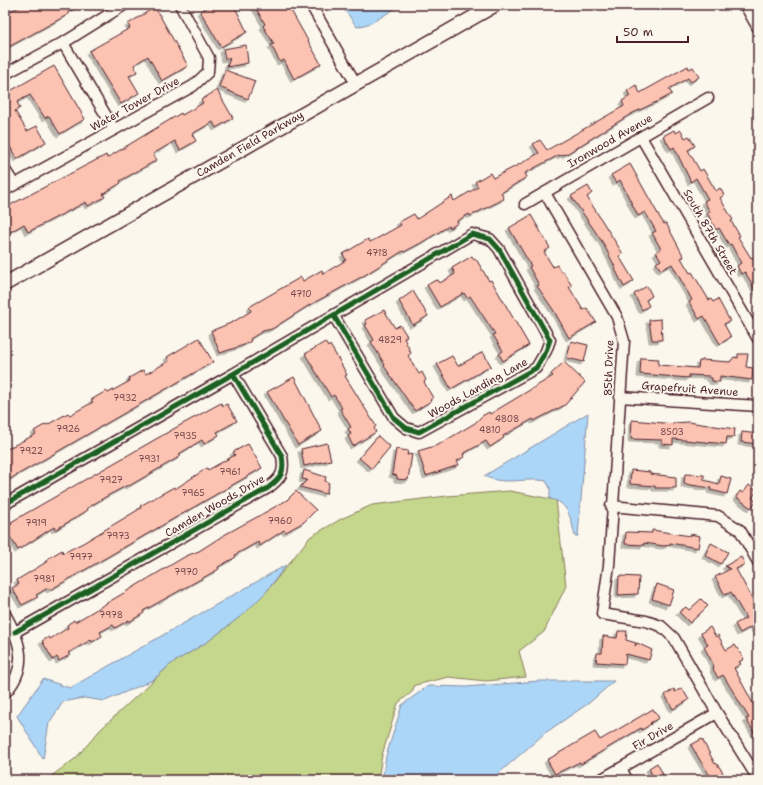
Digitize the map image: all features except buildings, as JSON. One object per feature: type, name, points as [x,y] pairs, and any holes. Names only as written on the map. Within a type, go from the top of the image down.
[{"type":"street","points":[[5,74],[63,43],[124,5]]},
{"type":"street","name":"Water Tower Drive","points":[[9,187],[194,86],[208,72],[209,58],[180,5]]},
{"type":"street","points":[[311,5],[356,84]]},
{"type":"street","name":"Camden Field Parkway","points":[[5,284],[495,5]]},
{"type":"street","points":[[745,5],[758,28]]},
{"type":"street","points":[[63,43],[114,129]]},
{"type":"street","name":"Ironwood Avenue","points":[[525,204],[708,98]]},
{"type":"street","name":"South 87th Street","points":[[642,137],[758,339]]},
{"type":"street","points":[[5,170],[9,187]]},
{"type":"street","name":"85th Drive","points":[[545,193],[617,317],[624,341],[609,565],[602,614],[646,621],[660,626],[674,638],[717,713]]},
{"type":"street","name":"Woods Landing Lane","points":[[233,374],[472,234],[490,239],[499,249],[550,340],[546,351],[536,368],[419,432],[406,428],[394,418],[334,316]]},
{"type":"street","points":[[5,504],[233,374]]},
{"type":"street","name":"Camden Woods Drive","points":[[15,632],[278,480],[284,468],[282,456],[233,374]]},
{"type":"street","name":"Grapefruit Avenue","points":[[620,397],[758,406]]},
{"type":"street","points":[[612,506],[718,516],[740,530],[758,562]]},
{"type":"street","points":[[5,614],[15,632],[20,650],[20,668],[12,685],[5,693]]},
{"type":"street","points":[[717,713],[758,779]]},
{"type":"street","name":"Fir Drive","points":[[600,780],[717,713]]},
{"type":"street","points":[[621,768],[628,780]]},
{"type":"green space","points":[[510,491],[556,500],[566,586],[544,632],[519,651],[526,677],[486,681],[449,677],[415,685],[412,692],[398,703],[382,755],[378,780],[46,780],[76,758],[100,730],[171,664],[207,642],[245,613],[267,591],[310,537],[341,519],[372,505],[447,496]]},
{"type":"water","points":[[341,5],[401,5],[371,23],[357,27]]},
{"type":"water","points":[[588,413],[578,536],[575,536],[570,518],[565,508],[556,501],[550,499],[550,488],[546,481],[507,481],[492,479],[484,476]]},
{"type":"water","points":[[286,565],[267,591],[245,613],[207,642],[171,664],[153,680],[105,701],[84,698],[63,702],[49,723],[43,759],[17,716],[43,679],[70,688]]},
{"type":"water","points":[[539,681],[614,681],[589,703],[545,733],[491,780],[382,780],[386,756],[402,705],[428,686],[466,687]]},
{"type":"cycle path","points":[[233,374],[472,234],[490,239],[499,249],[550,340],[546,351],[536,368],[419,432],[406,428],[394,418],[334,316]]},
{"type":"cycle path","points":[[5,504],[233,374],[282,456],[283,467],[281,475],[268,488],[15,632]]}]
